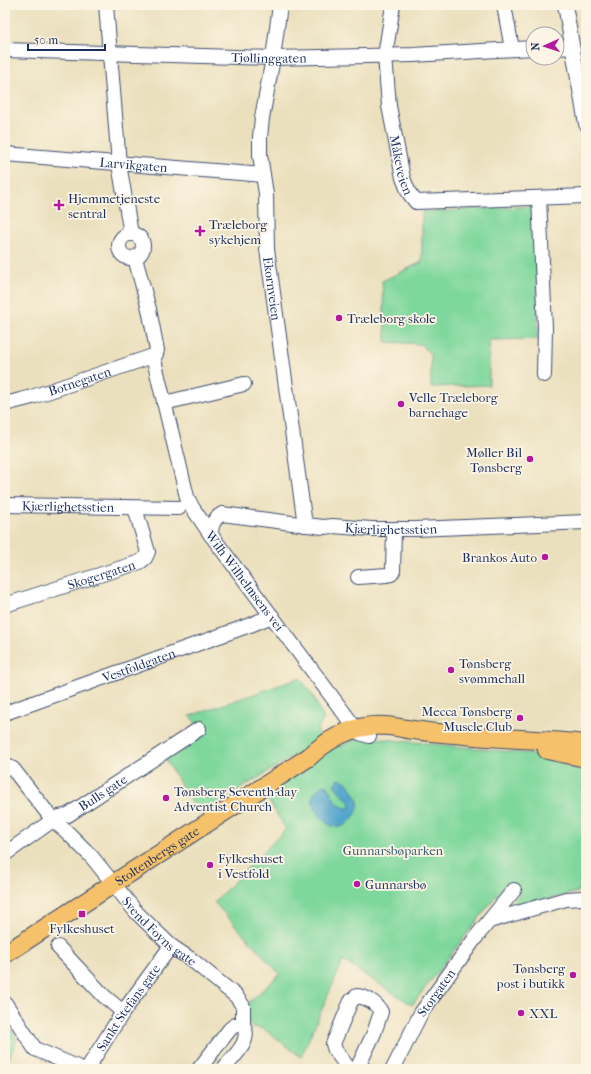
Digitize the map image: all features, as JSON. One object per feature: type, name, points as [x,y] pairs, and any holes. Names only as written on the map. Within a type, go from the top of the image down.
[{"type":"main road","name":"Stoltenbergs gate","points":[[5,954],[309,757],[322,745],[334,738],[363,732],[371,726],[384,725],[480,737],[549,740],[586,744]]},
{"type":"main road","name":"Stoltenbergs gate","points":[[480,737],[586,758]]},
{"type":"street","points":[[106,5],[119,164]]},
{"type":"street","name":"Ekornveien","points":[[280,5],[260,137],[262,175],[266,194],[267,249],[305,525]]},
{"type":"street","name":"Måkeveien","points":[[393,5],[385,56],[389,106],[403,178],[409,193],[416,202],[586,196]]},
{"type":"street","points":[[504,5],[512,49]]},
{"type":"street","points":[[565,5],[586,124]]},
{"type":"street","points":[[565,47],[572,47]]},
{"type":"street","name":"Tjøllinggaten","points":[[5,50],[273,58],[385,56],[525,48]]},
{"type":"street","name":"Larvikgaten","points":[[5,154],[262,175]]},
{"type":"street","name":"Wilh Wilhelmsens vei","points":[[119,164],[131,234],[125,235],[121,240],[119,245],[120,251],[124,256],[135,258],[149,309],[157,350],[156,354],[153,356],[187,497],[211,535],[363,732]]},
{"type":"street","points":[[539,198],[545,328],[544,375]]},
{"type":"street","name":"Botnegaten","points":[[5,404],[32,397],[153,356]]},
{"type":"street","points":[[164,403],[244,384]]},
{"type":"street","name":"Kjærlighetsstien","points":[[5,505],[178,508]]},
{"type":"street","name":"Skogergaten","points":[[5,605],[140,562],[145,558],[148,552],[135,508]]},
{"type":"street","name":"Kjærlighetsstien","points":[[211,535],[211,526],[218,516],[222,514],[323,527],[333,526],[371,529],[415,529],[586,522]]},
{"type":"street","points":[[358,577],[391,574],[393,571],[394,529]]},
{"type":"street","name":"Vestfoldgaten","points":[[5,713],[272,616]]},
{"type":"street","name":"Bulls gate","points":[[5,854],[53,820],[68,815],[199,729]]},
{"type":"street","name":"Svend Foyns gate","points":[[5,766],[13,769],[53,820],[91,856],[137,913],[171,946],[192,960],[236,996],[243,1006],[243,1025],[246,1034],[245,1042],[222,1069]]},
{"type":"street","name":"Storgaten","points":[[393,1069],[421,1013],[450,972],[514,890]]},
{"type":"street","points":[[489,922],[566,899],[582,898]]},
{"type":"street","name":"Sankt Stefans gate","points":[[87,1069],[123,1012],[171,946]]},
{"type":"street","points":[[58,948],[104,996],[123,1012]]},
{"type":"street","points":[[348,1069],[335,1050],[333,1044],[351,1000],[357,996],[365,998],[374,1004],[381,1012],[374,1033],[357,1069]]},
{"type":"street","points":[[5,1003],[35,1049],[82,1069]]},
{"type":"street","points":[[198,1069],[230,1029],[235,1025],[243,1025]]},
{"type":"green space","points":[[536,206],[538,339],[489,340],[489,385],[431,387],[431,355],[420,344],[386,342],[382,281],[422,262],[422,212]]},
{"type":"green space","points":[[300,678],[313,696],[324,719],[318,728],[318,734],[321,739],[199,814],[164,757],[201,730],[190,716]]},
{"type":"green space","name":"Gunnarsbøparken","points":[[364,737],[532,754],[586,772],[586,858],[578,892],[507,909],[520,894],[507,882],[412,1005],[343,961],[301,1057],[264,1029],[250,1026],[245,1006],[280,974],[214,902],[286,829],[262,790],[328,750]]},
{"type":"green space","points":[[5,1021],[17,1039],[5,1067]]},
{"type":"water","points":[[341,779],[346,782],[357,798],[358,809],[347,824],[338,827],[324,821],[314,807],[312,799],[314,793],[320,787],[323,785],[328,786],[337,803],[343,807],[350,807],[350,803],[334,785],[337,780]]},
{"type":"place","name":"Hjemmetjeneste sentral","points":[[59,205]]},
{"type":"place","name":"Træleborg sykehjem","points":[[200,231]]},
{"type":"place","name":"Træleborg skole","points":[[339,318]]},
{"type":"place","name":"Velle Træleborg barnehage","points":[[401,404]]},
{"type":"place","name":"Møller Bil Tønsberg","points":[[530,459]]},
{"type":"place","name":"Brankos Auto","points":[[545,557]]},
{"type":"place","name":"Tønsberg svømmehall","points":[[451,670]]},
{"type":"place","name":"Mecca Tønsberg Muscle Club","points":[[520,718]]},
{"type":"place","name":"Tønsberg Seventh-day Adventist Church","points":[[166,798]]},
{"type":"place","name":"Fylkeshuset i Vestfold","points":[[210,865]]},
{"type":"place","name":"Gunnarsbø","points":[[357,884]]},
{"type":"place","name":"Fylkeshuset","points":[[82,914]]},
{"type":"place","name":"Tønsberg post i butikk","points":[[573,975]]},
{"type":"place","name":"XXL","points":[[521,1013]]}]
